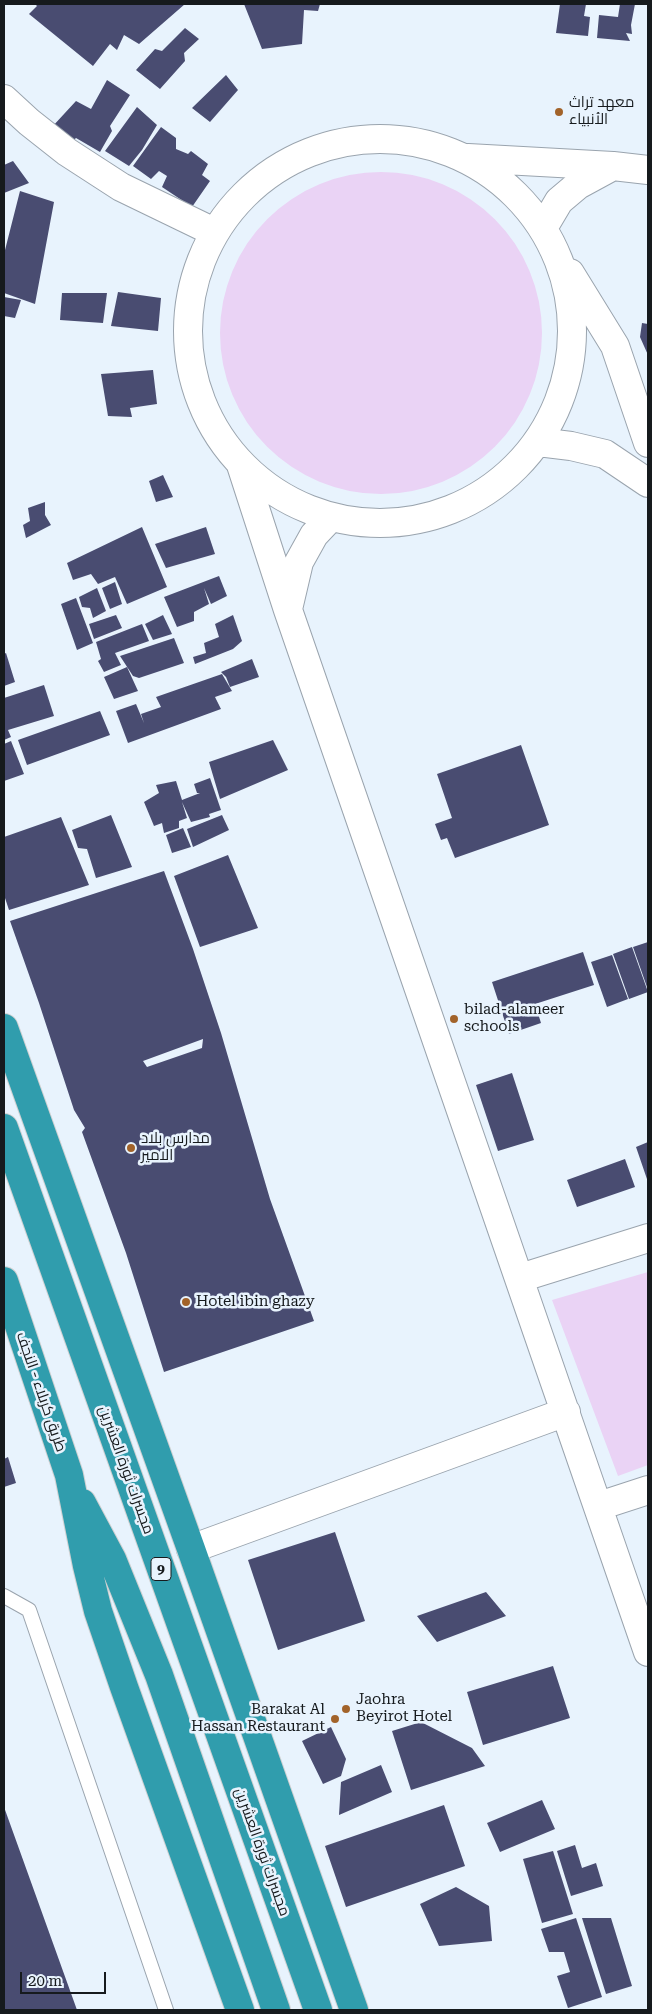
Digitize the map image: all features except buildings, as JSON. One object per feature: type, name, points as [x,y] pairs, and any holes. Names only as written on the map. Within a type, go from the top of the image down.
[{"type":"highway","points":[[4,1028],[191,1548],[354,2010]]},
{"type":"highway","name":"مجسرات ثورة العشرين","points":[[4,1128],[318,2010]]},
{"type":"highway","name":"طريق کربلاء - النجف","points":[[4,1281],[69,1475]]},
{"type":"highway","points":[[69,1475],[112,1559],[159,1676],[276,2010]]},
{"type":"highway","points":[[69,1475],[98,1611],[240,2010]]},
{"type":"street","points":[[4,99],[29,122],[67,152],[121,187],[214,232]]},
{"type":"street","points":[[613,166],[578,185],[559,201],[549,239],[570,298],[572,348],[561,397],[538,442],[506,476],[468,502],[424,518],[377,523],[331,517],[282,498],[241,465],[205,414],[188,354],[190,291],[214,232],[250,188],[297,157],[352,140],[409,140],[464,158],[494,176],[521,200],[549,239],[615,346],[648,443]]},
{"type":"street","points":[[464,158],[613,166],[648,170]]},
{"type":"street","points":[[538,442],[571,446],[605,454],[648,483]]},
{"type":"street","points":[[241,465],[288,610],[648,1652]]},
{"type":"street","points":[[288,610],[299,562],[314,535],[331,517]]},
{"type":"street","points":[[520,1278],[648,1238]]},
{"type":"street","points":[[191,1548],[566,1412]]},
{"type":"street","points":[[599,1506],[648,1490]]},
{"type":"lane","points":[[4,1596],[29,1610],[166,2010]]},
{"type":"shaded area","points":[[365,172],[397,172],[428,179],[457,191],[483,208],[506,231],[515,243],[530,271],[542,317],[542,349],[530,395],[515,423],[483,458],[457,475],[428,487],[397,494],[365,494],[334,487],[305,475],[279,458],[256,435],[239,409],[227,380],[220,349],[220,317],[227,286],[239,257],[256,231],[279,208],[305,191],[334,179]]},
{"type":"shaded area","points":[[648,1272],[648,1465],[618,1476],[552,1300]]},
{"type":"place","name":"معهد تراث الأنبياء","points":[[559,112]]},
{"type":"place","name":"bilad-alameer schools","points":[[454,1019]]},
{"type":"place","name":"مدارس بلاد الامير","points":[[131,1148]]},
{"type":"place","name":"Hotel ibin ghazy","points":[[186,1302]]},
{"type":"place","name":"Jaohra Beyirot Hotel","points":[[346,1709]]},
{"type":"place","name":"Barakat Al Hassan Restaurant","points":[[335,1719]]}]
